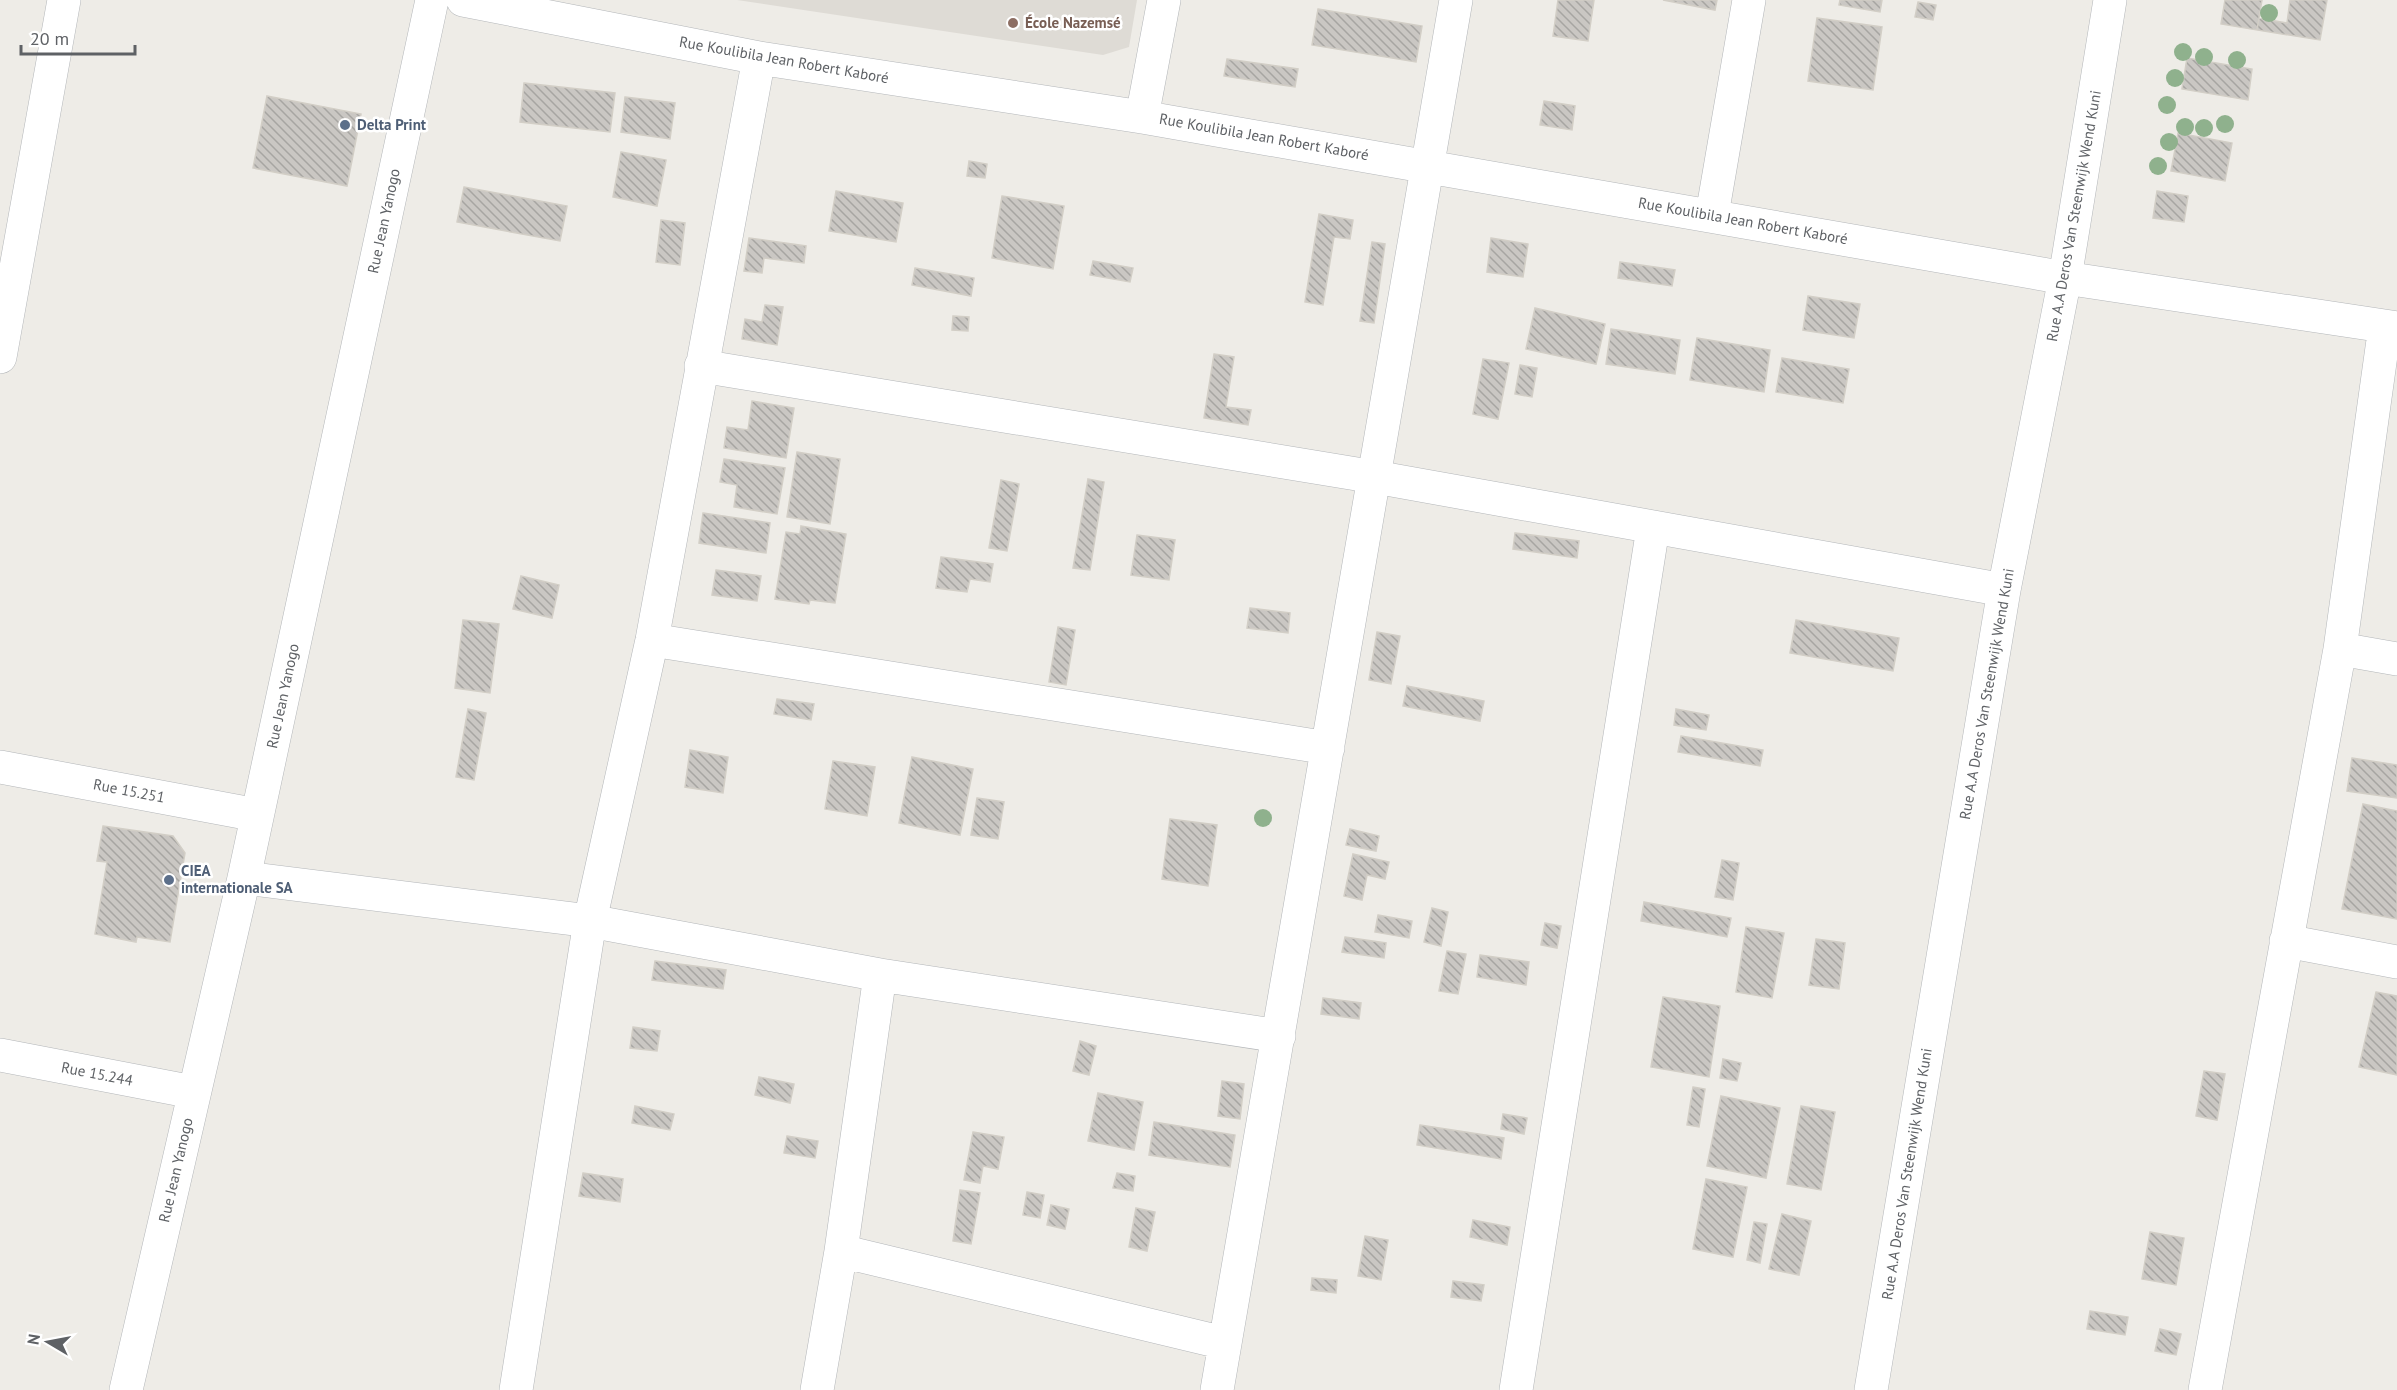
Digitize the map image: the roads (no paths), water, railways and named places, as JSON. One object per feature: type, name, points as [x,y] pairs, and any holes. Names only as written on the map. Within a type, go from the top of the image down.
[{"type":"street","points":[[0,357],[12,214],[64,0]]},
{"type":"street","name":"Rue Jean Yanogo","points":[[126,1390],[244,878],[432,0]]},
{"type":"street","name":"Rue Koulibila Jean Robert Kaboré","points":[[463,0],[759,58],[1142,117],[1427,165],[2065,278],[2391,327]]},
{"type":"street","points":[[1142,117],[1164,0]]},
{"type":"street","points":[[1217,1390],[1456,0]]},
{"type":"street","points":[[1712,215],[1749,0]]},
{"type":"street","name":"Rue A.A Deros Van Steenwijk Wend Kuni","points":[[1871,1390],[2004,590],[2065,278],[2110,0]]},
{"type":"street","points":[[516,1390],[590,921],[652,640],[759,58]]},
{"type":"street","points":[[2205,1390],[2340,650],[2391,327]]},
{"type":"street","points":[[701,366],[1375,477],[2004,590]]},
{"type":"street","points":[[1516,1390],[1653,528]]},
{"type":"street","points":[[652,640],[1328,748]]},
{"type":"street","points":[[2340,650],[2397,659]]},
{"type":"street","name":"Rue 15.251","points":[[0,766],[257,815]]},
{"type":"street","points":[[244,878],[590,921],[880,975],[1279,1036]]},
{"type":"street","points":[[2286,941],[2397,962]]},
{"type":"street","points":[[817,1390],[841,1251],[880,975]]},
{"type":"street","name":"Rue 15.244","points":[[0,1056],[193,1092]]},
{"type":"street","points":[[841,1251],[1224,1343]]},
{"type":"place","name":"École Nazemsé","points":[[1013,23]]},
{"type":"place","name":"Delta Print","points":[[345,125]]},
{"type":"place","name":"CIEA internationale SA","points":[[169,880]]}]
